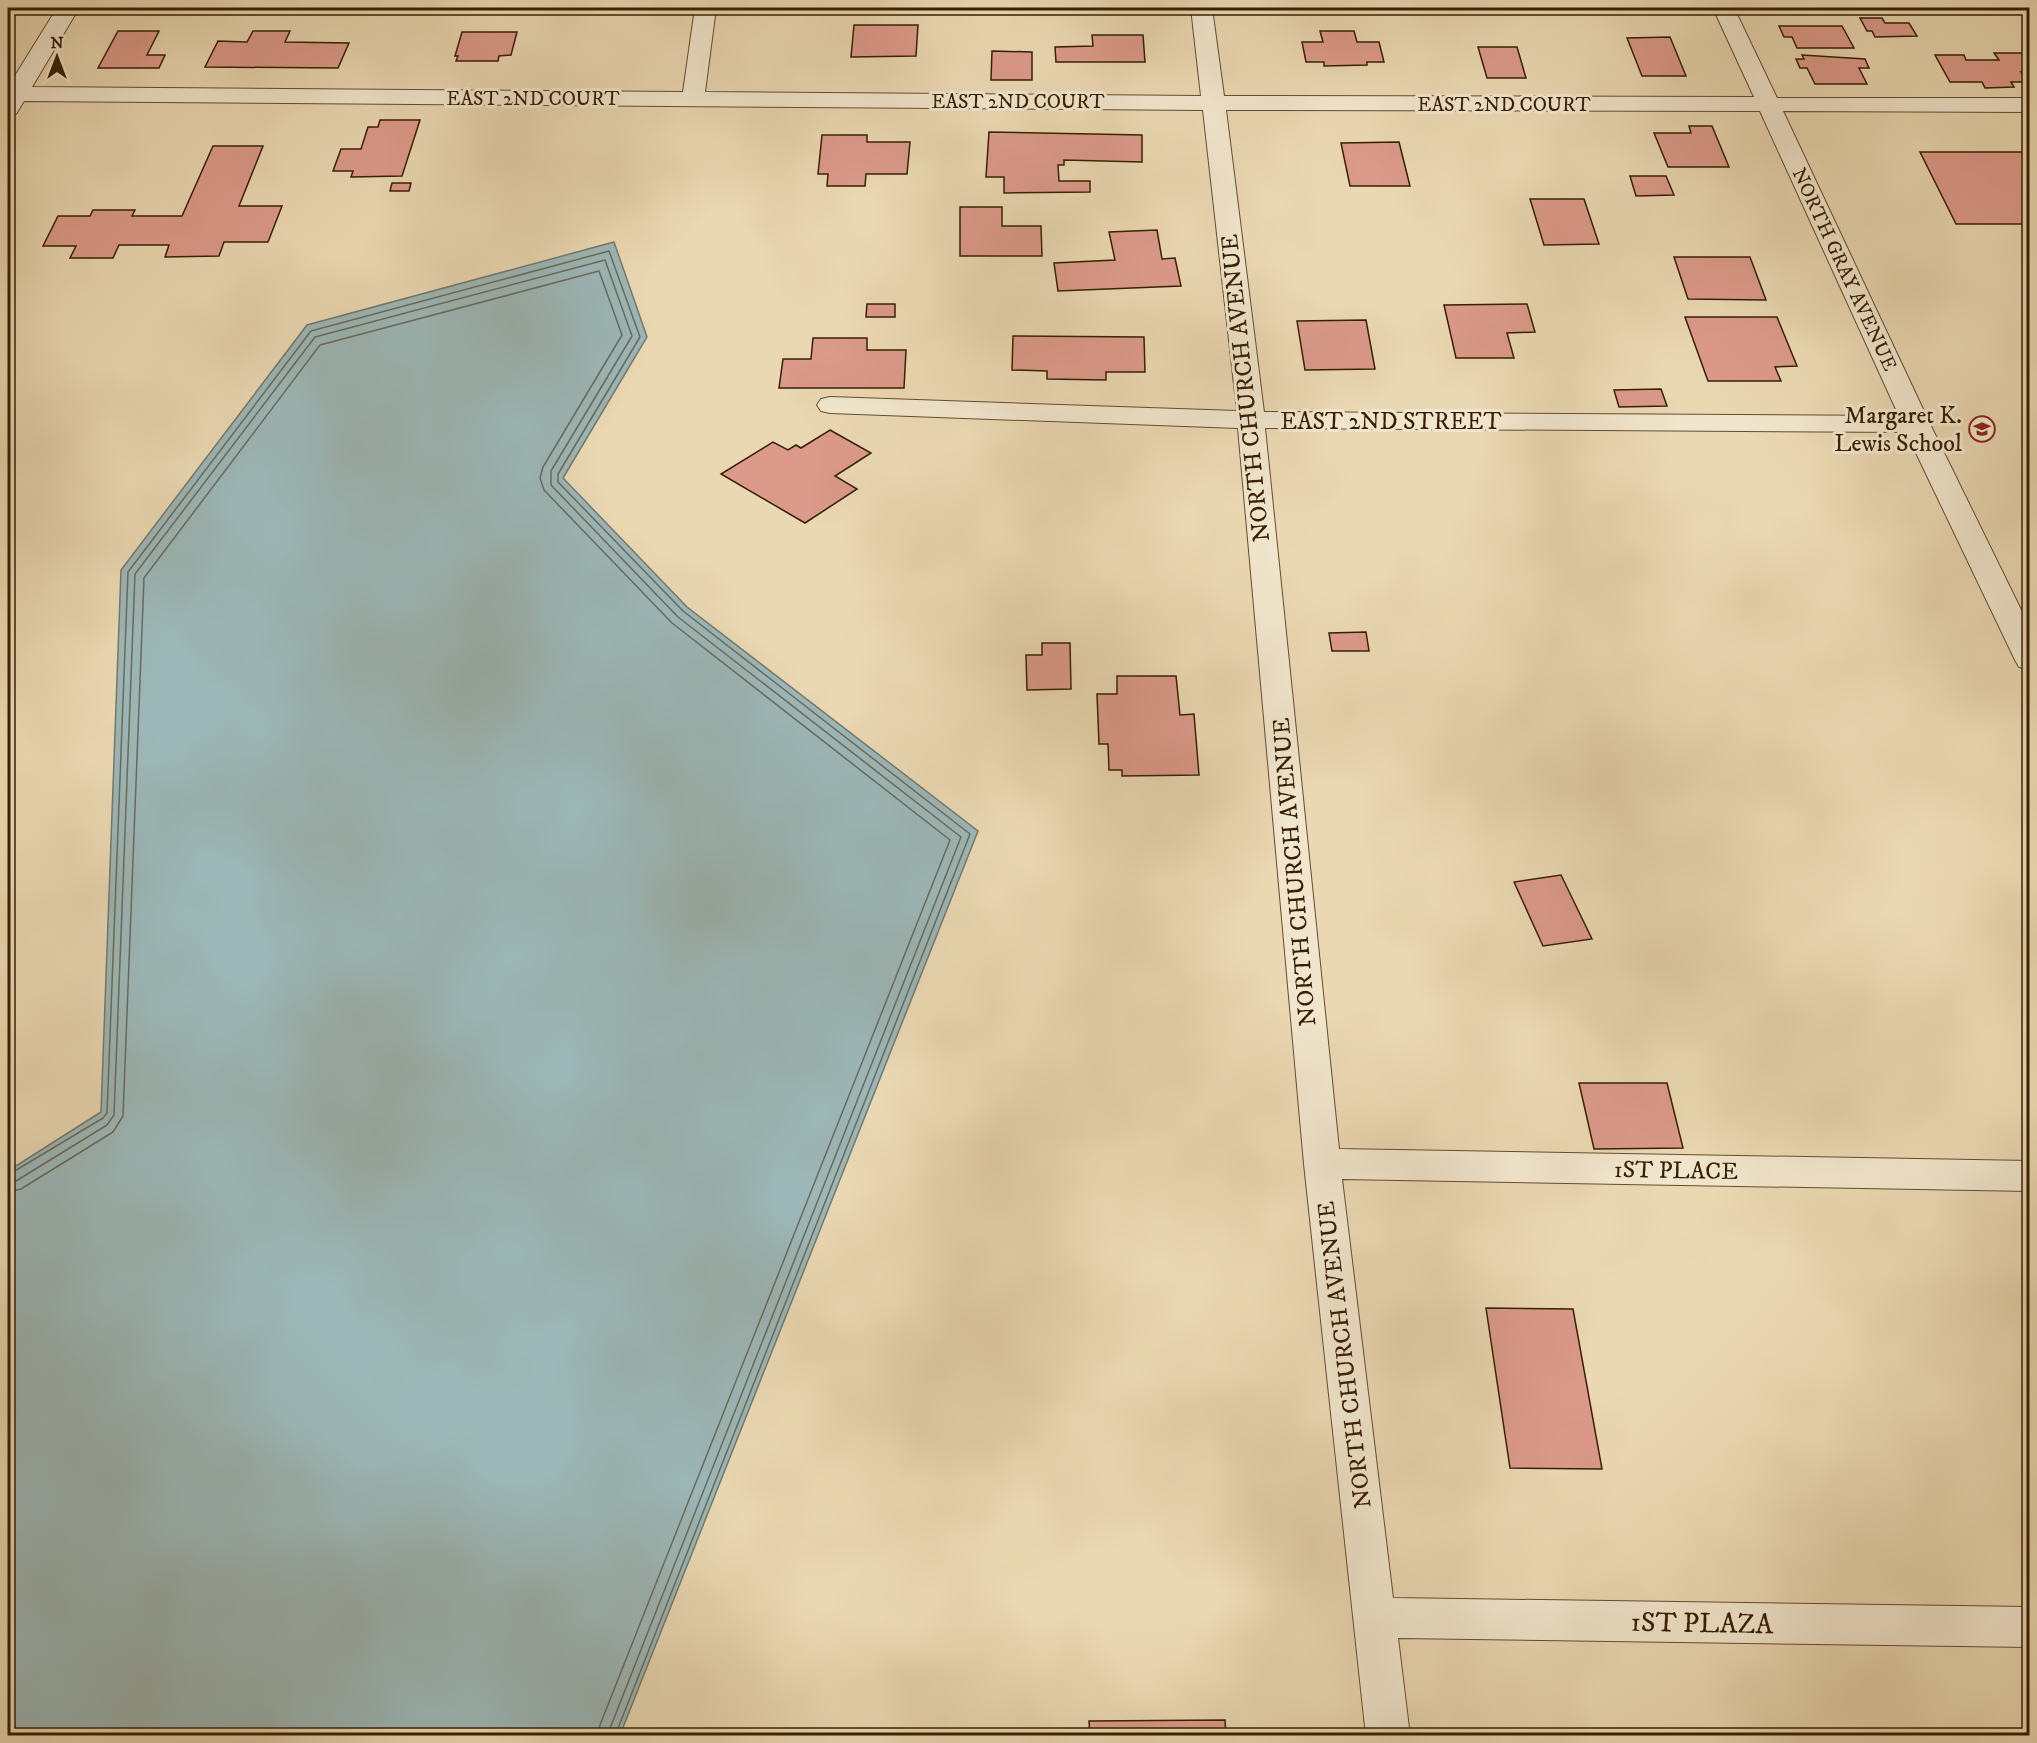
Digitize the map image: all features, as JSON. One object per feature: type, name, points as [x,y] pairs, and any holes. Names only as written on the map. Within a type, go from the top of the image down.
[{"type":"street","points":[[10,99],[68,8]]},
{"type":"street","points":[[693,99],[706,8]]},
{"type":"street","name":"NORTH CHURCH AVENUE","points":[[1202,8],[1251,420],[1322,1164],[1388,1736]]},
{"type":"street","name":"NORTH GRAY AVENUE","points":[[1725,8],[1916,424],[2030,660]]},
{"type":"street","name":"EAST 2ND COURT","points":[[10,99],[693,99],[2030,105]]},
{"type":"street","name":"EAST 2ND STREET","points":[[830,405],[1251,420],[1916,424]]},
{"type":"street","name":"1ST PLACE","points":[[1322,1164],[2030,1176]]},
{"type":"street","name":"1ST PLAZA","points":[[1375,1618],[2030,1627]]},
{"type":"water","points":[[614,242],[647,337],[563,478],[687,607],[978,831],[620,1735],[8,1735],[8,1171],[101,1112],[121,570],[307,325]]},
{"type":"building","points":[[1583,8],[1639,8],[1641,12],[1585,12]]},
{"type":"building","points":[[1860,18],[1882,18],[1885,23],[1909,23],[1917,36],[1875,37],[1872,31],[1867,31]]},
{"type":"building","points":[[854,25],[918,25],[916,56],[851,57]]},
{"type":"building","points":[[1779,26],[1842,26],[1854,48],[1797,48],[1792,37],[1784,37]]},
{"type":"building","points":[[118,31],[159,31],[147,55],[165,55],[159,68],[98,68]]},
{"type":"building","points":[[253,31],[290,31],[285,42],[349,43],[338,68],[205,67],[218,41],[247,42]]},
{"type":"building","points":[[1320,31],[1354,31],[1357,42],[1379,42],[1384,62],[1367,62],[1367,65],[1324,66],[1324,62],[1306,62],[1302,42],[1323,42]]},
{"type":"building","points":[[462,32],[517,32],[511,55],[499,56],[498,61],[456,61],[458,56],[455,56]]},
{"type":"building","points":[[1092,35],[1143,35],[1145,62],[1056,62],[1055,47],[1093,46]]},
{"type":"building","points":[[1670,37],[1686,76],[1642,76],[1627,38]]},
{"type":"building","points":[[1478,47],[1517,47],[1526,78],[1487,78]]},
{"type":"building","points":[[992,51],[1032,52],[1032,80],[991,80]]},
{"type":"building","points":[[1994,53],[2028,53],[2030,72],[2021,72],[2028,82],[2011,82],[2014,87],[1985,88],[1982,82],[1950,82],[1935,55],[1964,55],[1966,60],[1999,60]]},
{"type":"building","points":[[1802,55],[1865,59],[1869,68],[1859,68],[1867,84],[1815,84],[1807,68],[1800,68],[1796,59],[1804,59]]},
{"type":"building","points":[[380,120],[420,120],[402,176],[351,177],[353,171],[333,171],[341,149],[361,149],[368,127],[378,127]]},
{"type":"building","points":[[1689,126],[1712,126],[1729,167],[1668,167],[1654,133],[1691,133]]},
{"type":"building","points":[[989,132],[1142,135],[1142,162],[1064,160],[1064,165],[1058,165],[1059,181],[1090,181],[1090,192],[1004,193],[1004,177],[986,177]]},
{"type":"building","points":[[822,135],[867,135],[867,142],[910,142],[907,174],[866,174],[865,186],[827,186],[828,174],[818,174]]},
{"type":"building","points":[[1399,142],[1410,186],[1350,186],[1341,143]]},
{"type":"building","points":[[213,146],[263,146],[239,206],[282,206],[268,242],[224,242],[219,256],[165,257],[169,245],[119,245],[113,258],[70,258],[76,246],[43,246],[58,216],[90,216],[93,210],[135,210],[132,216],[182,216]]},
{"type":"building","points":[[1920,152],[2030,152],[2030,224],[1956,224]]},
{"type":"building","points":[[1630,176],[1666,176],[1674,195],[1636,196]]},
{"type":"building","points":[[392,183],[411,183],[409,191],[390,191]]},
{"type":"building","points":[[1530,199],[1584,199],[1599,244],[1544,245]]},
{"type":"building","points":[[960,207],[1002,207],[1002,226],[1041,226],[1042,256],[960,256]]},
{"type":"building","points":[[1157,230],[1162,259],[1175,258],[1181,286],[1058,291],[1054,263],[1115,260],[1109,232]]},
{"type":"building","points":[[1674,257],[1750,257],[1766,300],[1688,299]]},
{"type":"building","points":[[867,304],[895,304],[895,317],[866,317]]},
{"type":"building","points":[[1527,304],[1535,332],[1507,333],[1514,358],[1456,358],[1444,305]]},
{"type":"building","points":[[1685,317],[1777,317],[1797,366],[1775,367],[1781,381],[1708,381]]},
{"type":"building","points":[[1366,320],[1375,369],[1305,370],[1297,321]]},
{"type":"building","points":[[1013,336],[1144,337],[1145,372],[1106,372],[1106,380],[1047,379],[1047,371],[1012,370]]},
{"type":"building","points":[[813,338],[867,338],[867,350],[906,350],[904,388],[779,388],[783,359],[811,359]]},
{"type":"building","points":[[1661,389],[1667,406],[1619,407],[1614,390]]},
{"type":"building","points":[[830,430],[871,453],[835,476],[857,489],[805,523],[721,474],[773,442],[788,450],[796,445],[801,448]]},
{"type":"building","points":[[1366,632],[1369,651],[1332,651],[1329,633]]},
{"type":"building","points":[[1042,643],[1070,643],[1071,689],[1027,690],[1026,655],[1042,655]]},
{"type":"building","points":[[1117,676],[1176,676],[1180,715],[1194,714],[1199,775],[1122,776],[1122,770],[1109,770],[1108,744],[1099,744],[1097,694],[1117,694]]},
{"type":"building","points":[[1561,875],[1592,939],[1543,946],[1514,882]]},
{"type":"building","points":[[1579,1083],[1667,1083],[1683,1148],[1594,1149]]},
{"type":"building","points":[[1486,1308],[1573,1309],[1602,1469],[1510,1468]]},
{"type":"building","points":[[1225,1720],[1226,1736],[1090,1736],[1089,1721]]},
{"type":"building","points":[[896,1729],[896,1736],[699,1736],[699,1731]]},
{"type":"place","name":"Margaret K. Lewis School","points":[[1982,429]]}]
